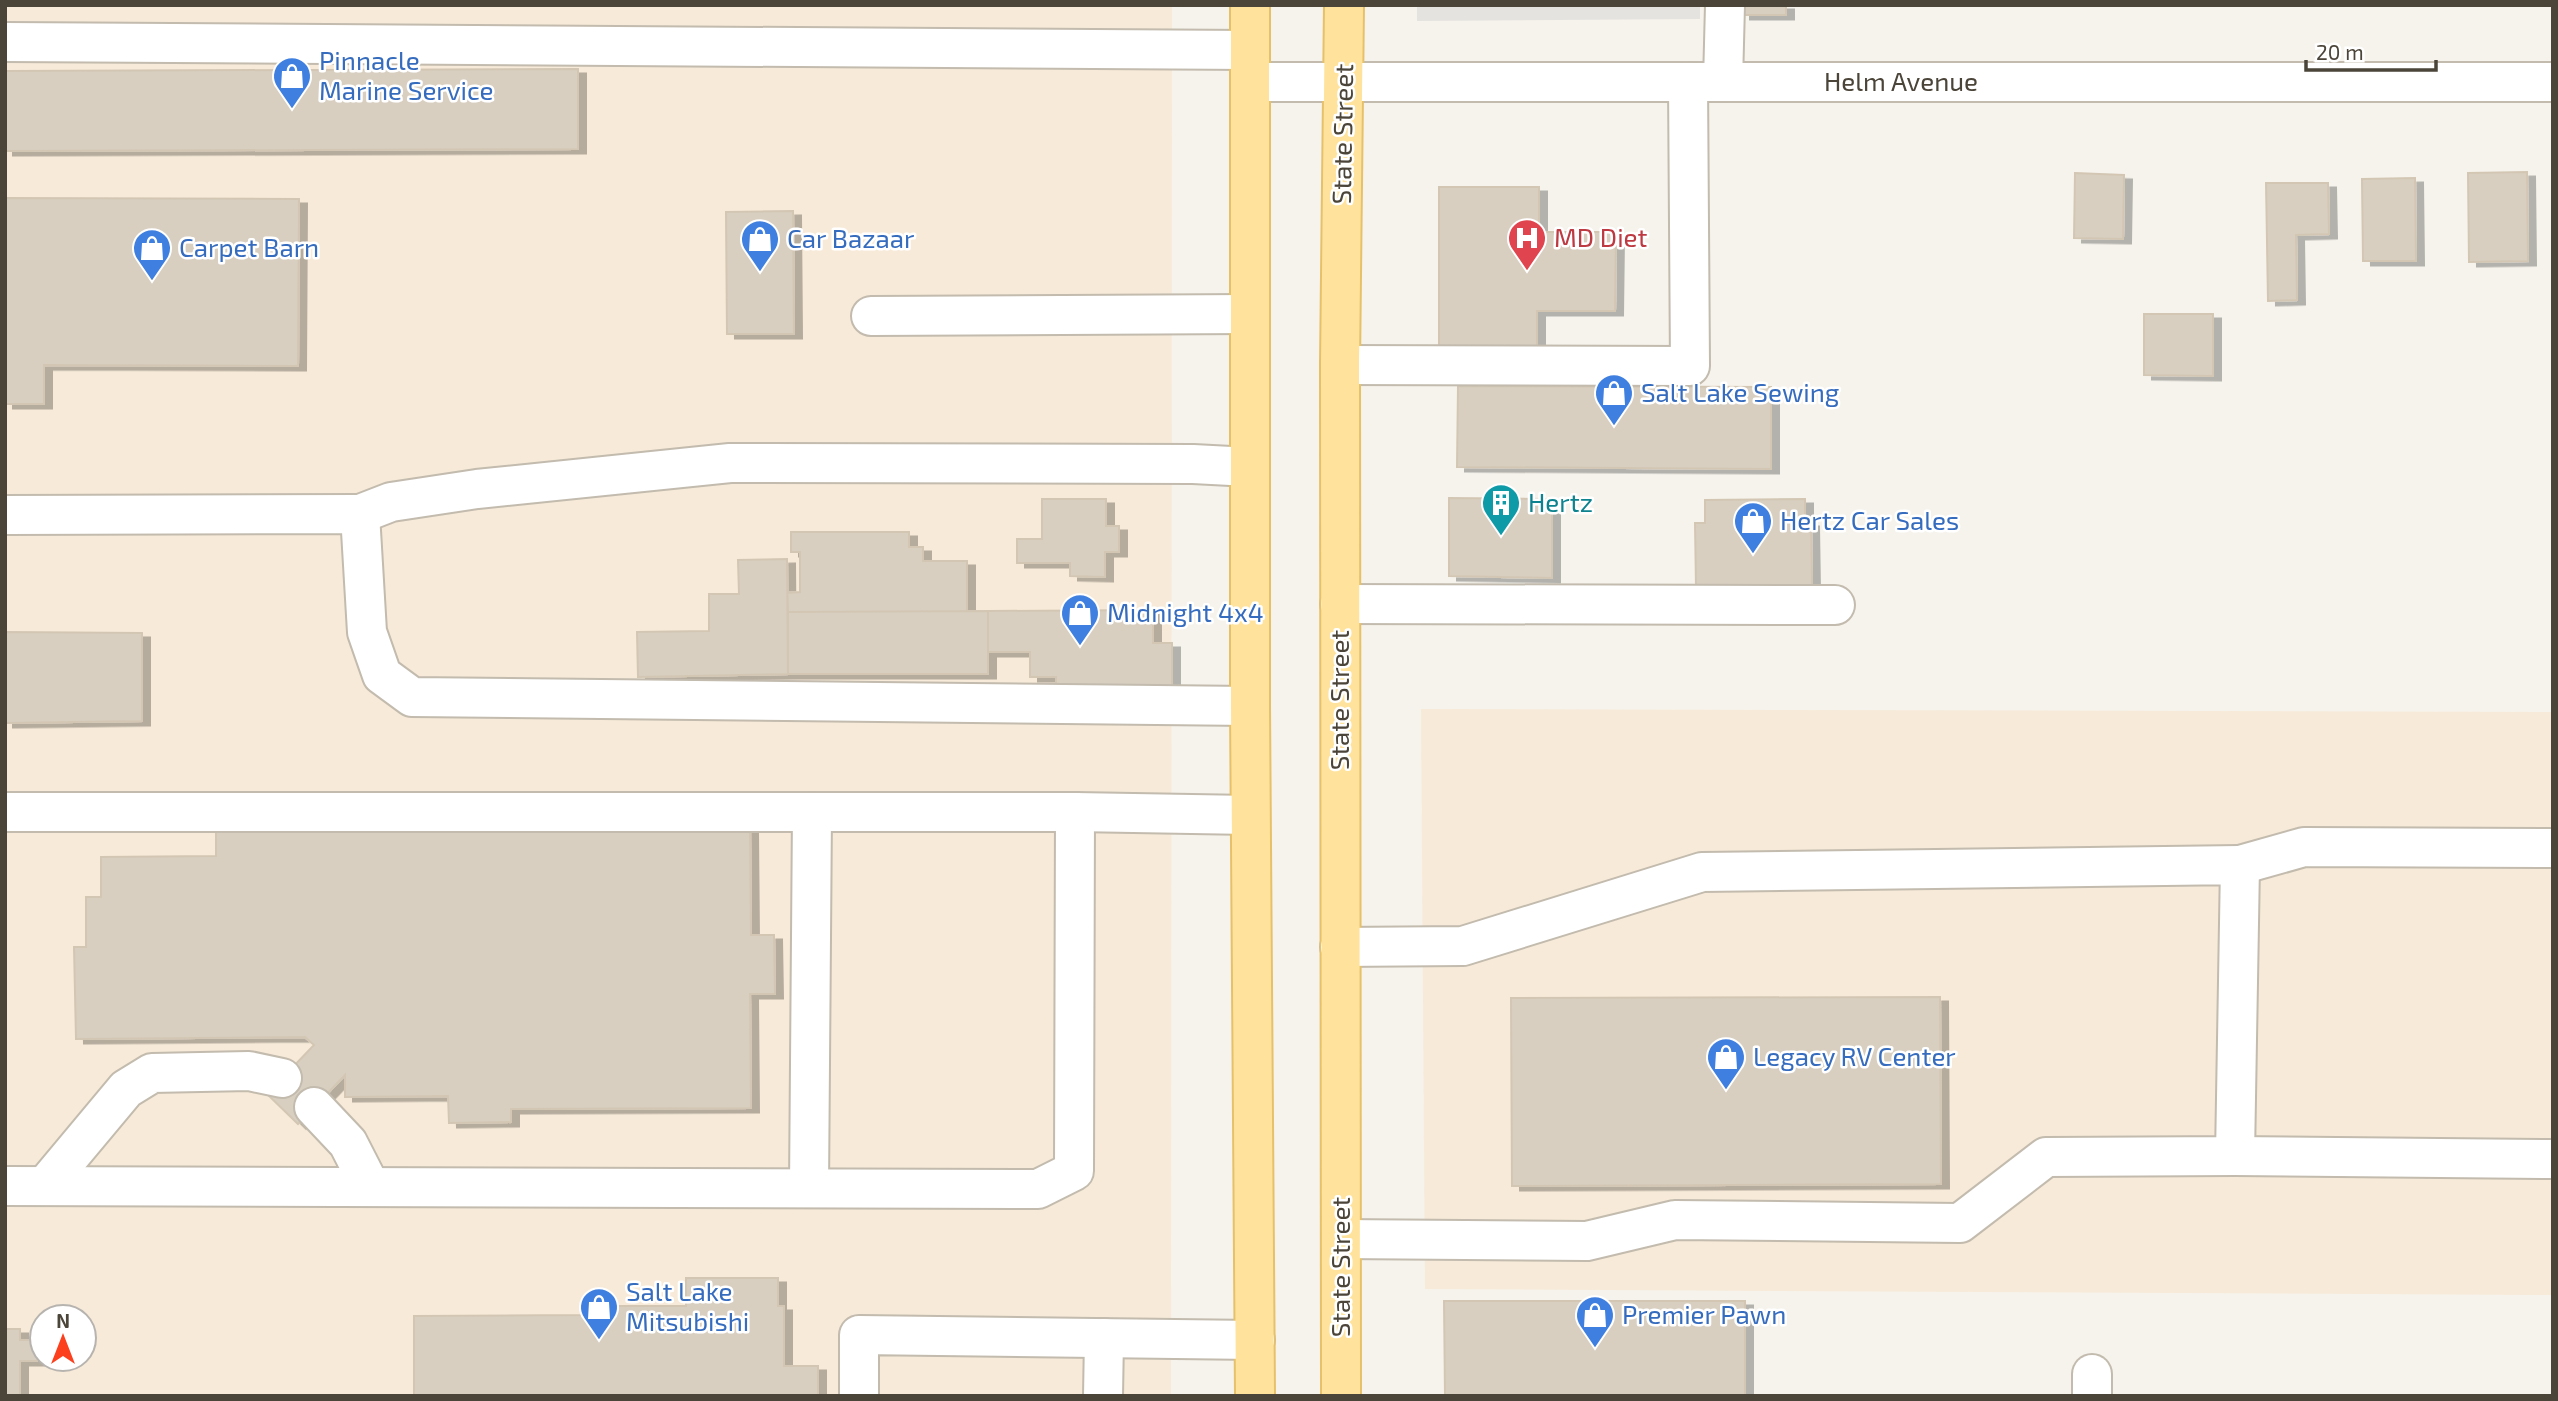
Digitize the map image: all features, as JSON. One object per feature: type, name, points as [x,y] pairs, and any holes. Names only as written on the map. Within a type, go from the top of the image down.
[{"type":"main road","points":[[1250,5],[1250,815],[1255,1396]]},
{"type":"main road","name":"State Street","points":[[1341,1396],[1340,365],[1344,5]]},
{"type":"street","points":[[1340,365],[1689,366],[1705,82],[1725,5]]},
{"type":"street","name":"Helm Avenue","points":[[5,42],[1250,66],[1344,82],[2553,82]]},
{"type":"street","points":[[871,316],[1250,314]]},
{"type":"street","points":[[5,515],[360,514],[391,502],[477,489],[730,463],[1193,464],[1250,467]]},
{"type":"street","points":[[360,514],[367,632],[382,675],[412,697],[1250,706]]},
{"type":"street","points":[[1340,604],[1835,605]]},
{"type":"street","points":[[5,812],[1075,812],[1250,815]]},
{"type":"street","points":[[809,1188],[812,812]]},
{"type":"street","points":[[5,1186],[1038,1189],[1074,1171],[1075,812]]},
{"type":"street","points":[[1340,947],[1463,946],[1702,872],[2240,865],[2304,847],[2553,848]]},
{"type":"street","points":[[2235,1156],[2240,865]]},
{"type":"street","points":[[45,1186],[126,1089],[152,1073],[249,1071],[282,1078]]},
{"type":"street","points":[[314,1107],[348,1143],[370,1186]]},
{"type":"street","points":[[1341,1239],[1587,1241],[1675,1220],[1960,1223],[2046,1157],[2553,1159]]},
{"type":"street","points":[[859,1396],[859,1335],[1255,1340]]},
{"type":"street","points":[[1103,1396],[1104,1338]]},
{"type":"shaded area","points":[[5,5],[1172,5],[1171,1396],[5,1396]]},
{"type":"shaded area","points":[[1417,5],[1700,5],[1700,19],[1417,21]]},
{"type":"shaded area","points":[[1421,709],[2553,712],[2553,1295],[1425,1289]]},
{"type":"building","points":[[1742,5],[1786,5],[1786,15],[1742,15]]},
{"type":"building","name":"Pinnacle Marine Service","points":[[578,69],[578,149],[5,151],[5,71]]},
{"type":"building","points":[[2527,172],[2528,261],[2469,262],[2468,173]]},
{"type":"building","points":[[2075,173],[2124,175],[2123,239],[2074,238]]},
{"type":"building","points":[[2415,178],[2416,261],[2363,261],[2362,179]]},
{"type":"building","points":[[2266,183],[2328,183],[2329,234],[2296,235],[2297,300],[2268,301]]},
{"type":"building","name":"MD Diet","points":[[1439,187],[1539,187],[1539,232],[1616,232],[1615,311],[1537,311],[1537,355],[1439,355]]},
{"type":"building","name":"Carpet Barn","points":[[5,198],[299,199],[298,366],[44,365],[44,404],[5,404]]},
{"type":"building","name":"Car Bazaar","points":[[793,211],[794,334],[727,334],[726,212]]},
{"type":"building","points":[[2144,314],[2213,314],[2213,376],[2144,375]]},
{"type":"building","name":"Salt Lake Sewing","points":[[1458,386],[1771,387],[1771,469],[1457,467]]},
{"type":"building","name":"Hertz","points":[[1449,498],[1552,499],[1552,578],[1449,576]]},
{"type":"building","points":[[1042,499],[1106,499],[1106,526],[1119,526],[1119,552],[1105,552],[1105,577],[1070,576],[1070,563],[1017,563],[1017,539],[1042,539]]},
{"type":"building","name":"Hertz Car Sales","points":[[1805,499],[1805,522],[1811,522],[1812,586],[1696,587],[1695,523],[1705,523],[1705,500]]},
{"type":"building","points":[[791,532],[909,532],[909,547],[923,547],[923,561],[967,561],[967,612],[788,612],[787,593],[800,592],[800,552],[791,552]]},
{"type":"building","points":[[787,559],[788,674],[638,677],[637,632],[709,631],[709,594],[739,594],[738,560]]},
{"type":"building","name":"Midnight 4x4","points":[[1153,610],[1153,643],[1172,643],[1172,686],[1056,687],[1056,677],[1030,677],[1030,652],[988,652],[988,611]]},
{"type":"building","points":[[988,611],[988,674],[788,674],[788,612]]},
{"type":"building","points":[[5,632],[142,633],[142,721],[5,723]]},
{"type":"building","points":[[750,828],[751,935],[774,935],[775,994],[750,994],[751,1108],[511,1109],[511,1122],[449,1123],[448,1096],[345,1097],[345,1075],[298,1124],[267,1094],[314,1045],[305,1037],[76,1039],[74,947],[86,947],[86,897],[101,897],[101,857],[216,856],[216,832]]},
{"type":"building","name":"Legacy RV Center","points":[[1940,997],[1941,1184],[1512,1186],[1511,998]]},
{"type":"building","name":"Salt Lake Mitsubishi","points":[[686,1278],[778,1278],[778,1306],[784,1306],[784,1366],[818,1366],[818,1396],[414,1396],[414,1316],[590,1315],[590,1306],[686,1306]]},
{"type":"building","name":"Premier Pawn","points":[[1444,1301],[1745,1301],[1745,1396],[1445,1396]]},
{"type":"building","points":[[5,1329],[20,1329],[20,1340],[28,1340],[28,1361],[20,1361],[20,1396],[5,1396]]},
{"type":"place","name":"Pinnacle Marine Service","points":[[292,110]]},
{"type":"place","name":"MD Diet","points":[[1527,272]]},
{"type":"place","name":"Car Bazaar","points":[[760,273]]},
{"type":"place","name":"Carpet Barn","points":[[152,282]]},
{"type":"place","name":"Salt Lake Sewing","points":[[1614,427]]},
{"type":"place","name":"Hertz","points":[[1501,537]]},
{"type":"place","name":"Hertz Car Sales","points":[[1753,555]]},
{"type":"place","name":"Midnight 4x4","points":[[1080,647]]},
{"type":"place","name":"Legacy RV Center","points":[[1726,1091]]},
{"type":"place","name":"Salt Lake Mitsubishi","points":[[599,1341]]},
{"type":"place","name":"Premier Pawn","points":[[1595,1349]]}]
